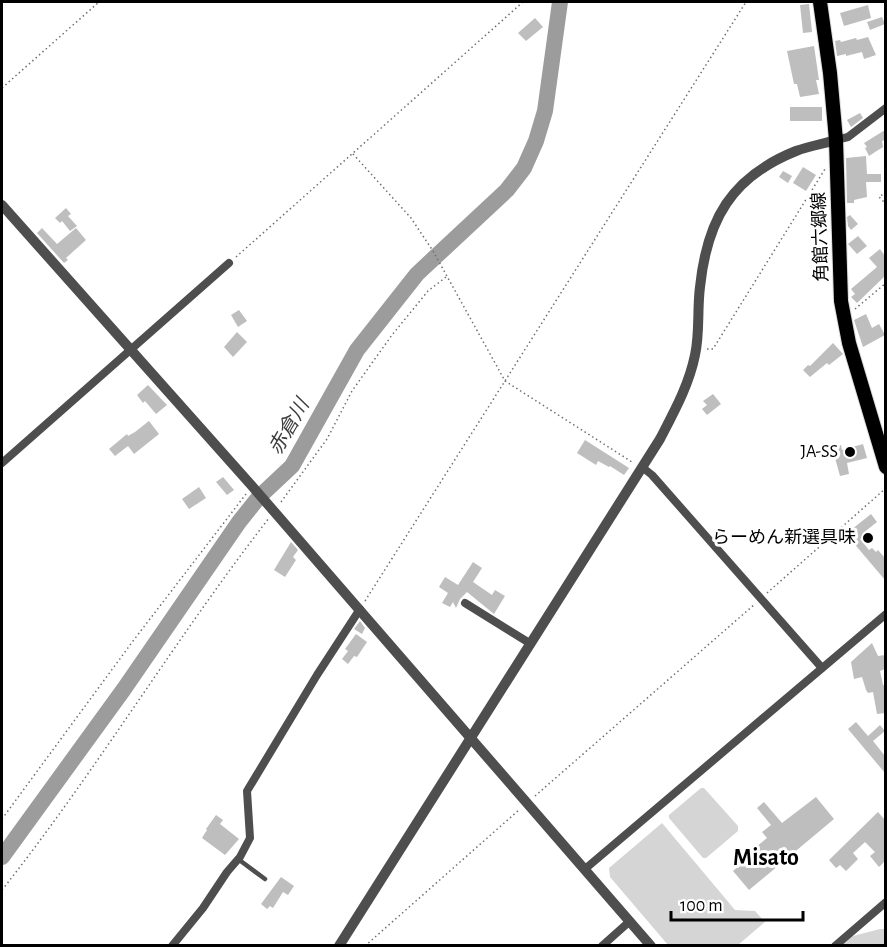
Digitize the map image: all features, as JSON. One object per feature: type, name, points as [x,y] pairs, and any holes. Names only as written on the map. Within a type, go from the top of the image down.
[{"type":"main road","name":"角館六郷線","points":[[820,2],[836,140],[841,301],[849,344],[885,467]]},
{"type":"street","points":[[339,945],[660,439],[690,375],[696,348],[704,258],[711,230],[722,209],[756,172],[799,150],[848,137],[885,108]]},
{"type":"street","points":[[2,205],[360,609],[651,945]]},
{"type":"street","points":[[2,463],[229,263]]},
{"type":"street","points":[[642,467],[652,475],[822,668]]},
{"type":"street","points":[[465,603],[531,644]]},
{"type":"street","points":[[172,945],[203,908],[250,838],[247,791],[360,609]]},
{"type":"street","points":[[585,869],[885,614]]},
{"type":"street","points":[[835,945],[885,902]]},
{"type":"street","points":[[602,945],[630,921]]},
{"type":"lane","points":[[238,859],[265,879]]},
{"type":"path","points":[[2,87],[99,2]]},
{"type":"path","points":[[229,263],[524,2]]},
{"type":"path","points":[[360,609],[747,2]]},
{"type":"path","points":[[353,154],[411,218],[433,251],[505,381],[642,467]]},
{"type":"path","points":[[696,348],[713,349],[824,170]]},
{"type":"path","points":[[885,192],[879,197],[885,204]]},
{"type":"path","points":[[2,890],[94,768],[192,620],[327,439],[352,391],[392,335],[428,291],[446,276]]},
{"type":"path","points":[[844,315],[885,283]]},
{"type":"path","points":[[2,819],[133,641],[252,486]]},
{"type":"path","points":[[365,945],[885,488]]},
{"type":"shaded area","points":[[701,788],[704,788],[738,826],[738,831],[706,858],[703,858],[669,818],[669,815]]},
{"type":"shaded area","points":[[662,823],[735,910],[755,911],[765,922],[738,945],[668,945],[610,877],[609,868]]},
{"type":"shaded area","points":[[885,929],[885,945],[842,945],[853,936]]},
{"type":"building","points":[[809,4],[812,32],[803,33],[800,5]]},
{"type":"building","points":[[868,5],[871,18],[844,26],[840,13]]},
{"type":"building","points":[[882,17],[885,24],[870,30],[867,22]]},
{"type":"building","points":[[535,18],[543,27],[526,41],[518,33]]},
{"type":"building","points":[[868,37],[876,55],[864,59],[862,52],[837,56],[835,41]]},
{"type":"building","points":[[814,46],[819,94],[800,97],[797,84],[794,84],[787,51]]},
{"type":"building","points":[[790,107],[822,107],[822,121],[790,121]]},
{"type":"building","points":[[860,113],[863,118],[851,127],[847,120]]},
{"type":"building","points":[[885,130],[883,147],[869,156],[864,143]]},
{"type":"building","points":[[866,156],[867,174],[881,174],[881,182],[866,182],[867,197],[854,200],[854,203],[847,203],[846,158]]},
{"type":"building","points":[[803,167],[816,175],[806,191],[793,183]]},
{"type":"building","points":[[783,171],[792,176],[788,183],[779,177]]},
{"type":"building","points":[[66,208],[71,214],[68,216],[77,226],[70,231],[62,221],[60,223],[55,218]]},
{"type":"building","points":[[850,215],[858,224],[851,230],[847,217]]},
{"type":"building","points":[[42,228],[57,244],[76,228],[86,240],[66,258],[68,260],[64,263],[37,233]]},
{"type":"building","points":[[858,236],[867,246],[857,254],[848,244]]},
{"type":"building","points":[[880,249],[885,256],[885,276],[857,303],[851,297],[855,294],[851,289],[877,267],[869,258]]},
{"type":"building","points":[[239,310],[247,321],[238,327],[231,315]]},
{"type":"building","points":[[866,314],[872,328],[879,324],[885,335],[863,347],[854,320]]},
{"type":"building","points":[[237,332],[247,342],[233,357],[224,347]]},
{"type":"building","points":[[833,343],[843,354],[810,377],[803,370]]},
{"type":"building","points":[[148,385],[167,405],[156,414],[137,395]]},
{"type":"building","points":[[713,394],[721,404],[707,415],[702,409],[707,405],[703,401]]},
{"type":"building","points":[[149,421],[159,434],[134,454],[128,446],[115,456],[109,449],[127,434],[128,436],[135,432]]},
{"type":"building","points":[[585,440],[629,468],[624,475],[598,461],[596,465],[577,453]]},
{"type":"building","points":[[863,444],[867,458],[847,463],[849,474],[840,476],[832,447],[841,445],[842,450]]},
{"type":"building","points":[[223,477],[234,490],[227,495],[216,482]]},
{"type":"building","points":[[199,487],[206,498],[189,509],[182,499]]},
{"type":"building","points":[[871,514],[877,522],[863,533],[865,535],[860,539],[869,550],[872,548],[876,552],[878,550],[885,558],[885,580],[846,534]]},
{"type":"building","points":[[291,542],[298,550],[293,557],[296,560],[285,577],[274,570]]},
{"type":"building","points":[[473,562],[482,568],[473,582],[492,595],[495,590],[505,596],[494,614],[467,592],[460,599],[456,608],[453,602],[450,607],[442,603],[448,593],[439,587],[445,577],[458,585]]},
{"type":"building","points":[[360,621],[365,628],[362,634],[354,629]]},
{"type":"building","points":[[356,634],[367,642],[357,657],[354,656],[348,664],[342,659],[348,651],[345,649]]},
{"type":"building","points":[[872,643],[878,656],[885,655],[885,669],[880,671],[883,685],[885,685],[885,713],[877,714],[873,692],[868,693],[862,677],[854,679],[851,662]]},
{"type":"building","points":[[856,722],[868,736],[880,725],[885,731],[873,741],[885,756],[885,773],[848,729]]},
{"type":"building","points":[[816,797],[834,819],[749,890],[733,871],[746,860],[749,864],[762,854],[756,847],[767,838],[762,832],[771,825],[757,808],[764,802],[782,823]]},
{"type":"building","points":[[878,812],[885,820],[885,861],[879,867],[870,856],[875,852],[865,842],[853,853],[858,859],[846,871],[840,865],[836,868],[829,860]]},
{"type":"building","points":[[216,815],[223,820],[220,824],[239,839],[225,855],[202,838]]},
{"type":"building","points":[[281,877],[294,886],[288,895],[283,892],[273,908],[270,906],[267,909],[261,904]]},
{"type":"waterway","name":"赤倉川","points":[[2,857],[124,689],[239,522],[259,497],[292,466],[357,350],[417,274],[507,190],[524,168],[536,141],[545,111],[560,2]]},
{"type":"place","name":"JA-SS","points":[[850,452]]},
{"type":"place","name":"らーめん新選具味","points":[[868,538]]},
{"type":"district","name":"Misato","points":[[766,858]]}]
